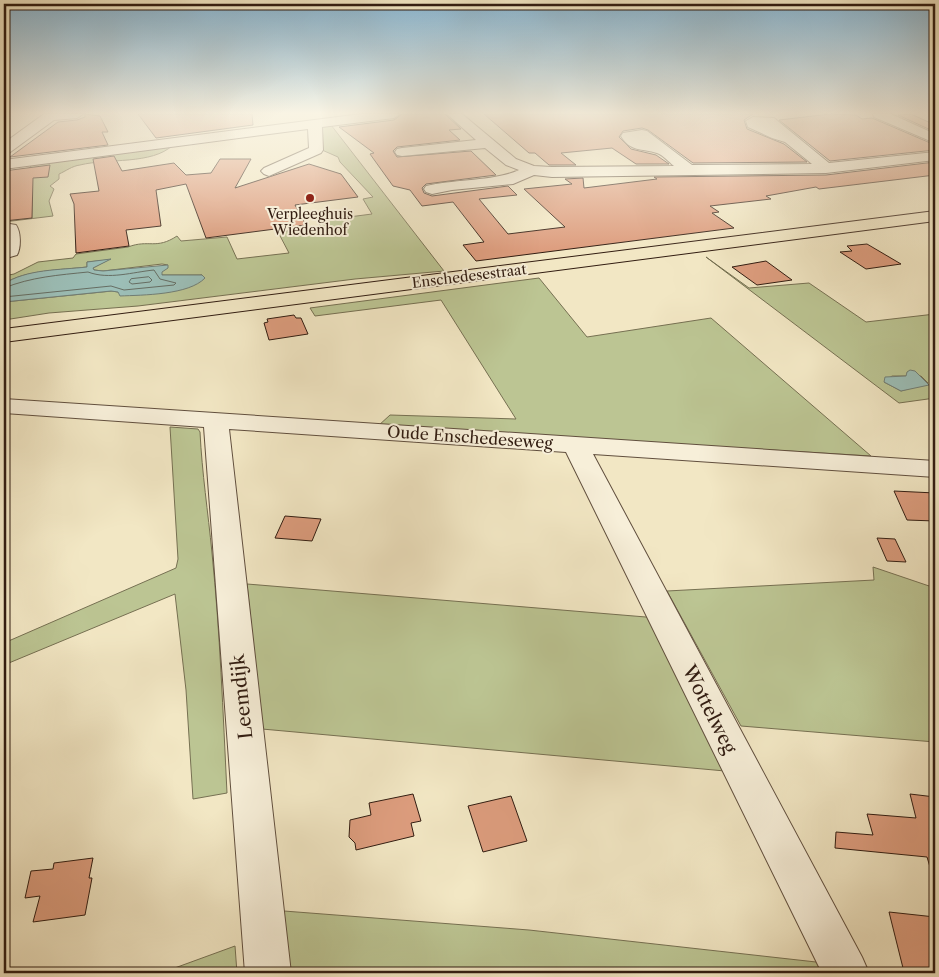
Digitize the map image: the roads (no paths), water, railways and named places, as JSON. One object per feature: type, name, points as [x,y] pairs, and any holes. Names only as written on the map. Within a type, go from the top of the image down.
[{"type":"main road","name":"Enschedesestraat","points":[[4,336],[935,216]]},
{"type":"street","points":[[4,165],[45,160]]},
{"type":"street","points":[[269,171],[295,160]]},
{"type":"street","points":[[508,160],[532,170],[575,173],[826,168],[902,160]]},
{"type":"street","points":[[676,160],[690,170]]},
{"type":"street","points":[[815,160],[826,168]]},
{"type":"street","points":[[432,189],[512,179],[532,170]]},
{"type":"street","points":[[10,229],[10,251]]},
{"type":"street","name":"Oude Enschedeseweg","points":[[4,406],[935,469]]},
{"type":"street","name":"Leemdijk","points":[[216,420],[228,569],[268,973]]},
{"type":"street","name":"Wottelweg","points":[[575,444],[846,973]]},
{"type":"water","points":[[111,259],[93,268],[94,270],[103,271],[168,265],[168,268],[162,272],[162,275],[202,275],[205,278],[198,284],[188,288],[165,293],[120,296],[118,292],[111,291],[4,302],[4,284],[22,275],[87,267],[87,262]]},
{"type":"water","points":[[910,370],[915,371],[929,385],[901,391],[884,382],[885,377],[906,376]]},
{"type":"place","name":"Verpleeghuis Wiedenhof","points":[[310,198]]}]
